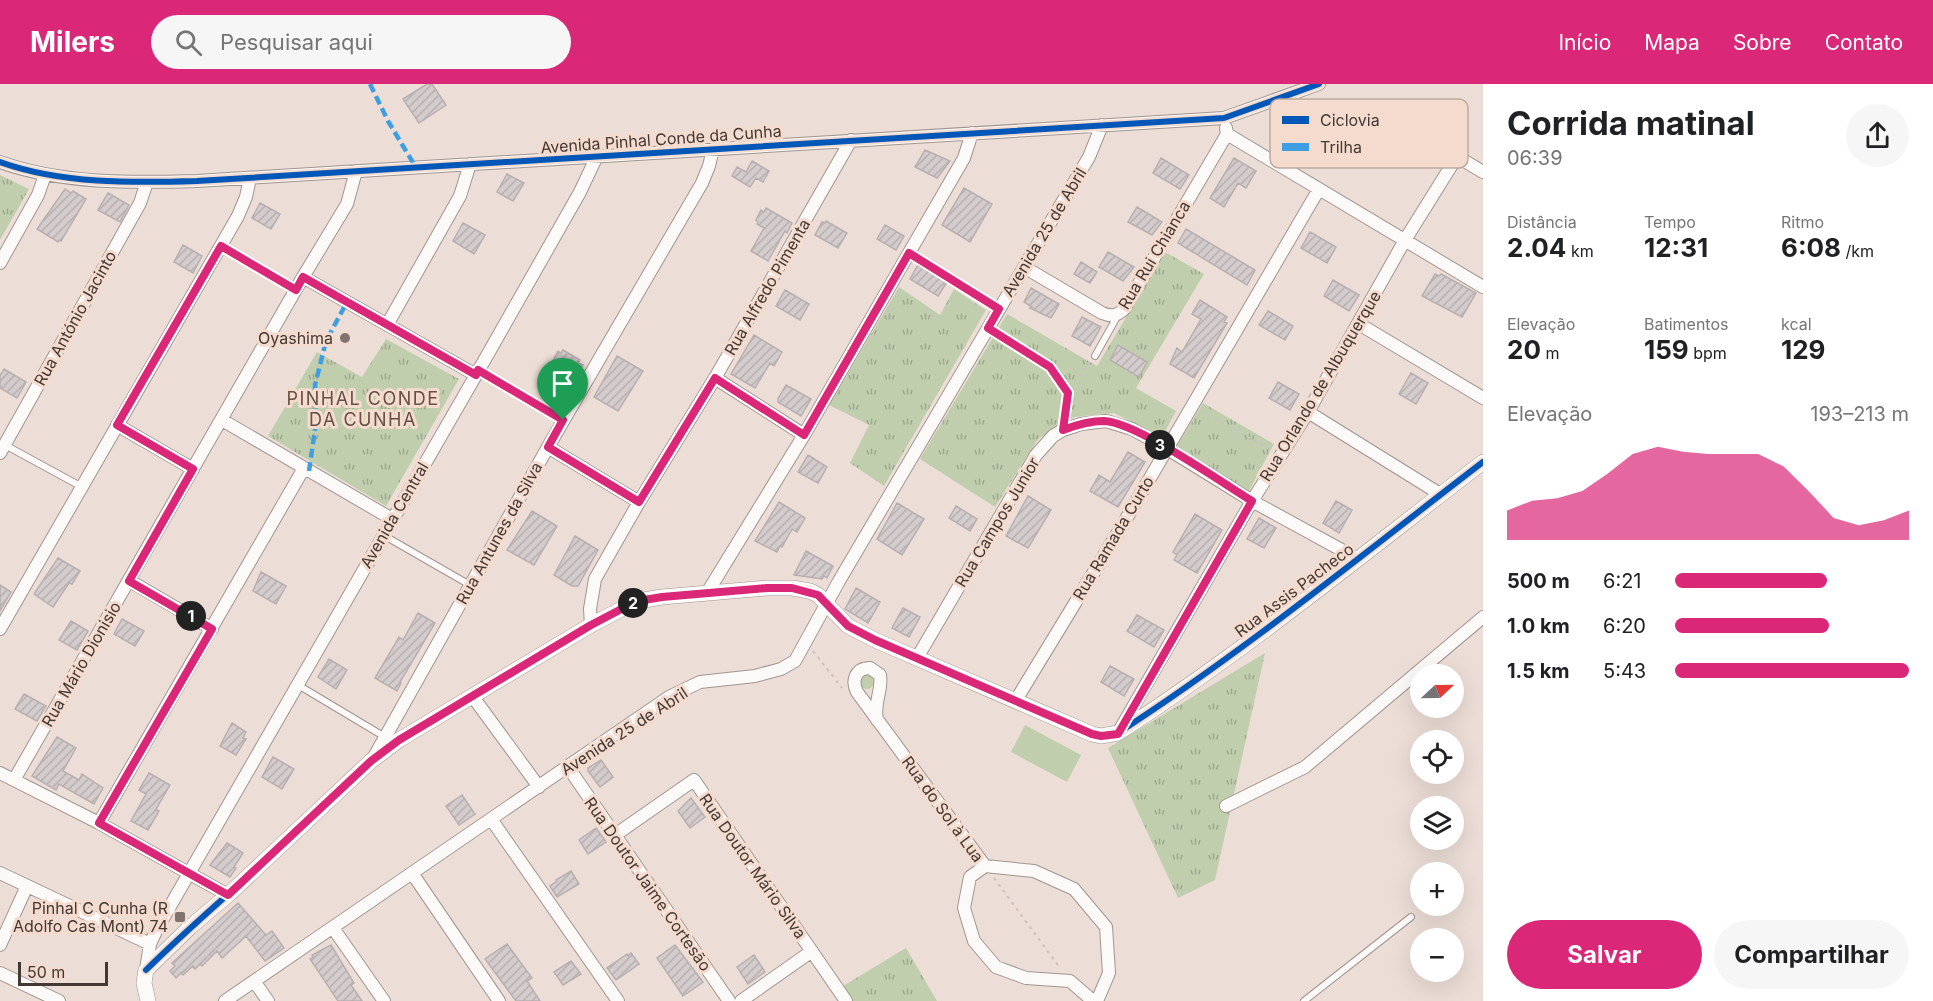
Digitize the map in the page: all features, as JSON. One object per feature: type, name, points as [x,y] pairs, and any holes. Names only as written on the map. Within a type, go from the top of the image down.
[{"type":"street","name":"Avenida Pinhal Conde da Cunha","points":[[1277,99],[1319,84]]},
{"type":"street","name":"Avenida Pinhal Conde da Cunha","points":[[0,162],[27,172],[45,175],[147,182],[250,178],[1224,118],[1270,102]]},
{"type":"street","points":[[1224,118],[1227,134],[1270,160]]},
{"type":"street","name":"Avenida 25 de Abril","points":[[225,1001],[669,698],[700,682],[755,676],[781,669],[795,661],[826,604],[1089,157],[1102,125]]},
{"type":"street","points":[[707,593],[804,435],[909,253],[963,158],[972,133]]},
{"type":"street","name":"Rua Rui Chianca","points":[[1024,267],[1102,313],[1110,316],[1118,315],[1124,309],[1227,134]]},
{"type":"street","name":"Rua Alfredo Pimenta","points":[[591,625],[590,609],[595,579],[715,378],[851,140]]},
{"type":"street","name":"Rua Antunes da Silva","points":[[371,761],[563,420],[702,183],[713,149]]},
{"type":"street","name":"Avenida Central","points":[[150,944],[580,192],[597,156]]},
{"type":"street","name":"Rua Orlando de Albuquerque","points":[[1468,163],[1483,172]]},
{"type":"street","points":[[387,325],[460,196],[470,164]]},
{"type":"street","points":[[1284,168],[1483,287]]},
{"type":"street","name":"Rua Orlando de Albuquerque","points":[[1118,734],[1252,501],[1308,412],[1405,240],[1450,168]]},
{"type":"street","name":"Rua Mário Dionisio","points":[[14,780],[347,204],[356,171]]},
{"type":"street","points":[[0,263],[38,195],[45,175]]},
{"type":"street","points":[[0,628],[238,216],[246,197],[250,178]]},
{"type":"street","name":"Rua António Jacinto","points":[[2,449],[140,203],[147,182]]},
{"type":"street","name":"Rua Ramada Curto","points":[[1016,700],[1122,526],[1319,189]]},
{"type":"street","points":[[303,277],[477,373]]},
{"type":"street","points":[[1359,324],[1483,398]]},
{"type":"street","points":[[715,378],[804,435]]},
{"type":"street","points":[[1308,412],[1440,495]]},
{"type":"street","points":[[222,420],[392,519]]},
{"type":"street","name":"Rua Campos Junior","points":[[916,658],[1036,455],[1053,436],[1081,423],[1106,421],[1132,429],[1252,501],[1358,560]]},
{"type":"street","points":[[117,425],[193,469]]},
{"type":"street","points":[[548,447],[639,502]]},
{"type":"street","name":"Rua Assis Pacheco","points":[[1118,734],[1183,691],[1358,560],[1483,462]]},
{"type":"street","points":[[99,823],[304,468]]},
{"type":"street","points":[[129,581],[212,629]]},
{"type":"street","points":[[146,970],[371,761],[399,740],[591,625],[631,604],[644,600],[767,588],[810,591],[818,595],[848,626],[916,658],[1092,734],[1101,736],[1118,734]]},
{"type":"street","points":[[1226,806],[1305,767],[1483,616]]},
{"type":"street","points":[[854,687],[855,675],[863,668],[870,668],[880,675],[881,687],[876,701],[877,720]]},
{"type":"street","name":"Rua do Sol à Lua","points":[[854,687],[985,866],[1034,871],[1074,889],[1106,927],[1109,973],[1095,1001]]},
{"type":"street","points":[[473,697],[539,787]]},
{"type":"street","name":"Rua Doutor Jaime Cortesão","points":[[568,767],[729,1001]]},
{"type":"street","points":[[0,773],[99,823],[228,895]]},
{"type":"street","name":"Rua Doutor Mário Silva","points":[[615,835],[694,780],[846,1001]]},
{"type":"street","points":[[491,819],[618,1001]]},
{"type":"street","points":[[985,866],[969,877],[964,908],[974,940],[996,966],[1026,978],[1070,981],[1095,1001]]},
{"type":"street","points":[[0,873],[150,944],[144,983],[147,1001]]},
{"type":"street","points":[[412,873],[499,1001]]},
{"type":"street","points":[[0,945],[27,886]]},
{"type":"street","points":[[333,928],[384,1001]]},
{"type":"street","points":[[741,1001],[812,951]]},
{"type":"street","points":[[0,973],[59,1001]]},
{"type":"street","points":[[254,981],[268,1001]]},
{"type":"lane","points":[[221,246],[296,290]]},
{"type":"lane","points":[[1095,356],[1118,315]]},
{"type":"lane","points":[[477,373],[563,420]]},
{"type":"lane","points":[[2,449],[82,487]]},
{"type":"lane","points":[[382,535],[470,585]]},
{"type":"lane","points":[[297,685],[385,736]]},
{"type":"lane","points":[[1304,1001],[1411,917]]},
{"type":"path","points":[[909,253],[999,309]]},
{"type":"path","points":[[988,328],[1050,367],[1068,393]]},
{"type":"path","points":[[1063,430],[1068,393],[1078,381],[1084,366],[1095,356]]},
{"type":"path","points":[[1191,406],[1281,454]]},
{"type":"path","points":[[806,641],[841,688],[854,687]]},
{"type":"path","points":[[985,866],[1070,981]]},
{"type":"green space","points":[[0,175],[29,189],[0,240]]},
{"type":"green space","points":[[1165,252],[1204,274],[1136,388],[1176,411],[1162,437],[1114,413],[1074,417],[1038,439],[995,507],[920,459],[1007,314],[1097,366]]},
{"type":"green space","points":[[899,287],[940,315],[954,289],[986,310],[884,486],[850,463],[869,425],[829,405]]},
{"type":"green space","points":[[386,339],[459,379],[386,506],[268,436],[317,352],[362,377]]},
{"type":"green space","points":[[1203,403],[1274,444],[1249,491],[1176,448]]},
{"type":"green space","points":[[1265,653],[1215,880],[1178,898],[1108,748]]},
{"type":"green space","points":[[867,675],[872,677],[874,682],[872,687],[867,689],[862,687],[860,682],[862,677]]},
{"type":"green space","points":[[1025,725],[1081,755],[1067,782],[1011,752]]},
{"type":"green space","points":[[906,948],[937,1001],[846,1001],[838,989]]},
{"type":"building","points":[[427,84],[432,84],[446,105],[419,123],[403,99]]},
{"type":"building","points":[[925,150],[950,161],[937,178],[915,167]]},
{"type":"building","points":[[1161,158],[1189,175],[1180,189],[1153,173]]},
{"type":"building","points":[[1234,158],[1256,171],[1246,188],[1238,183],[1224,207],[1210,198]]},
{"type":"building","points":[[752,161],[769,171],[763,182],[756,178],[750,187],[732,176],[737,167],[746,172]]},
{"type":"building","points":[[507,174],[524,183],[513,201],[497,192]]},
{"type":"building","points":[[964,188],[992,204],[970,242],[942,225]]},
{"type":"building","points":[[65,189],[86,199],[61,241],[58,242],[37,229]]},
{"type":"building","points":[[108,193],[129,205],[120,222],[98,210]]},
{"type":"building","points":[[260,203],[280,214],[271,229],[252,218]]},
{"type":"building","points":[[1137,207],[1162,222],[1152,235],[1128,222]]},
{"type":"building","points":[[766,208],[792,223],[768,261],[751,251],[764,228],[757,224],[756,220],[761,210],[764,212]]},
{"type":"building","points":[[826,221],[847,233],[838,248],[815,235],[822,222]]},
{"type":"building","points":[[463,223],[485,235],[474,254],[453,241]]},
{"type":"building","points":[[885,225],[904,236],[896,250],[877,239]]},
{"type":"building","points":[[1186,229],[1255,270],[1247,285],[1178,243]]},
{"type":"building","points":[[1310,232],[1336,247],[1327,263],[1301,248]]},
{"type":"building","points":[[183,245],[202,256],[193,273],[174,262]]},
{"type":"building","points":[[1108,252],[1134,267],[1123,281],[1099,267]]},
{"type":"building","points":[[1081,262],[1097,272],[1090,283],[1074,274]]},
{"type":"building","points":[[918,265],[947,282],[938,296],[910,279]]},
{"type":"building","points":[[1435,274],[1439,276],[1441,274],[1476,293],[1462,317],[1422,296]]},
{"type":"building","points":[[1333,280],[1359,295],[1349,311],[1324,296]]},
{"type":"building","points":[[1031,288],[1059,304],[1051,318],[1030,308],[1032,307],[1024,302]]},
{"type":"building","points":[[785,290],[809,304],[800,320],[776,306]]},
{"type":"building","points":[[1200,300],[1227,317],[1224,322],[1227,323],[1194,378],[1170,364],[1177,348],[1182,352],[1201,319],[1192,314]]},
{"type":"building","points":[[1268,311],[1293,326],[1285,340],[1259,325]]},
{"type":"building","points":[[1082,317],[1101,327],[1090,346],[1072,336]]},
{"type":"building","points":[[754,335],[782,352],[774,366],[770,363],[755,388],[731,374]]},
{"type":"building","points":[[1118,345],[1147,362],[1139,377],[1110,360]]},
{"type":"building","points":[[563,350],[580,360],[578,363],[583,365],[575,379],[551,365],[558,351],[561,353]]},
{"type":"building","points":[[617,356],[643,371],[618,411],[594,397]]},
{"type":"building","points":[[4,369],[26,382],[17,398],[0,388],[0,376]]},
{"type":"building","points":[[1411,373],[1428,383],[1416,404],[1399,394]]},
{"type":"building","points":[[1278,382],[1299,394],[1290,410],[1269,398]]},
{"type":"building","points":[[786,385],[811,399],[801,416],[778,402]]},
{"type":"building","points":[[1128,452],[1145,462],[1118,507],[1090,491],[1099,475],[1110,482]]},
{"type":"building","points":[[808,455],[827,467],[818,483],[798,472]]},
{"type":"building","points":[[1028,496],[1051,510],[1028,548],[1006,536]]},
{"type":"building","points":[[1336,501],[1352,510],[1339,533],[1323,523]]},
{"type":"building","points":[[779,502],[805,518],[797,532],[792,529],[777,552],[755,541]]},
{"type":"building","points":[[897,503],[924,519],[902,555],[877,539]]},
{"type":"building","points":[[956,506],[977,519],[970,531],[949,518]]},
{"type":"building","points":[[532,511],[557,526],[534,565],[507,550]]},
{"type":"building","points":[[1195,514],[1222,530],[1197,573],[1174,560],[1177,555],[1173,552]]},
{"type":"building","points":[[1259,518],[1276,528],[1264,548],[1247,539]]},
{"type":"building","points":[[575,536],[598,550],[578,586],[572,586],[554,575]]},
{"type":"building","points":[[806,551],[833,566],[827,578],[794,575]]},
{"type":"building","points":[[58,558],[80,571],[53,607],[34,594]]},
{"type":"building","points":[[261,572],[286,586],[276,604],[253,591]]},
{"type":"building","points":[[0,585],[11,592],[0,611]]},
{"type":"building","points":[[856,588],[880,602],[868,623],[845,609]]},
{"type":"building","points":[[903,608],[920,617],[909,637],[892,628]]},
{"type":"building","points":[[418,613],[435,623],[397,691],[375,678],[399,637],[403,640]]},
{"type":"building","points":[[1137,615],[1164,630],[1154,647],[1127,631]]},
{"type":"building","points":[[122,619],[144,631],[135,646],[114,634]]},
{"type":"building","points":[[71,621],[88,631],[77,650],[59,640]]},
{"type":"building","points":[[329,659],[347,670],[336,689],[318,677]]},
{"type":"building","points":[[1110,666],[1134,679],[1124,696],[1101,682]]},
{"type":"building","points":[[24,694],[46,706],[37,721],[15,709]]},
{"type":"building","points":[[232,723],[246,732],[243,738],[246,739],[236,755],[220,746]]},
{"type":"building","points":[[57,737],[76,748],[63,771],[79,780],[82,774],[103,788],[94,804],[59,784],[56,790],[32,776]]},
{"type":"building","points":[[273,757],[294,769],[282,789],[262,777]]},
{"type":"building","points":[[601,760],[613,777],[600,787],[588,768]]},
{"type":"building","points":[[149,773],[170,785],[156,809],[159,811],[148,830],[131,821],[146,794],[139,790]]},
{"type":"building","points":[[462,795],[475,814],[459,825],[446,806]]},
{"type":"building","points":[[691,798],[705,817],[690,828],[678,811]]},
{"type":"building","points":[[596,828],[606,842],[588,854],[579,840]]},
{"type":"building","points":[[227,843],[243,853],[230,877],[210,865]]},
{"type":"building","points":[[571,871],[579,884],[557,897],[550,886]]},
{"type":"building","points":[[238,903],[266,935],[272,931],[284,948],[265,961],[246,936],[222,958],[217,951],[202,966],[200,964],[195,969],[193,966],[176,978],[170,971],[175,966],[172,963]]},
{"type":"building","points":[[507,944],[532,978],[527,981],[540,1001],[516,1001],[485,959]]},
{"type":"building","points":[[331,945],[354,983],[351,985],[362,1001],[338,1001],[310,959],[312,955]]},
{"type":"building","points":[[675,945],[703,982],[683,996],[657,958]]},
{"type":"building","points":[[631,953],[639,964],[616,980],[607,968]]},
{"type":"building","points":[[754,955],[765,972],[748,984],[737,967]]},
{"type":"building","points":[[571,961],[581,974],[563,985],[554,972]]},
{"type":"marked path","points":[[370,84],[388,121],[415,166]]},
{"type":"marked path","points":[[309,471],[315,430],[315,385],[326,341],[347,302]]},
{"type":"cycle path","points":[[1277,99],[1319,84]]},
{"type":"cycle path","points":[[0,162],[48,175],[72,178],[122,182],[197,181],[1224,118],[1270,102]]},
{"type":"cycle path","points":[[146,970],[362,770],[399,740],[591,625],[631,604],[662,597],[767,588],[810,591],[818,595],[848,626],[875,640],[1101,736],[1118,733],[1212,669],[1483,462]]},
{"type":"place","name":"Oyashima","points":[[345,338]]},
{"type":"place","name":"Pinhal C Cunha (R Adolfo Cas Mont) 74","points":[[180,917]]},
{"type":"district","name":"PINHAL CONDE DA CUNHA","points":[[363,408]]},
{"type":"route","points":[[221,246],[296,290],[303,277],[476,375],[478,370],[563,420],[548,447],[639,502],[715,378],[804,435],[909,253],[999,309],[988,328],[1016,348],[1050,367],[1068,393],[1063,430],[1081,423],[1106,421],[1132,429],[1252,501],[1118,734],[1101,736],[1092,734],[875,640],[848,626],[818,595],[810,591],[767,588],[707,593],[644,600],[612,613],[399,740],[371,761],[228,895],[99,823],[212,629],[129,581],[193,469],[117,425],[221,246]]}]
